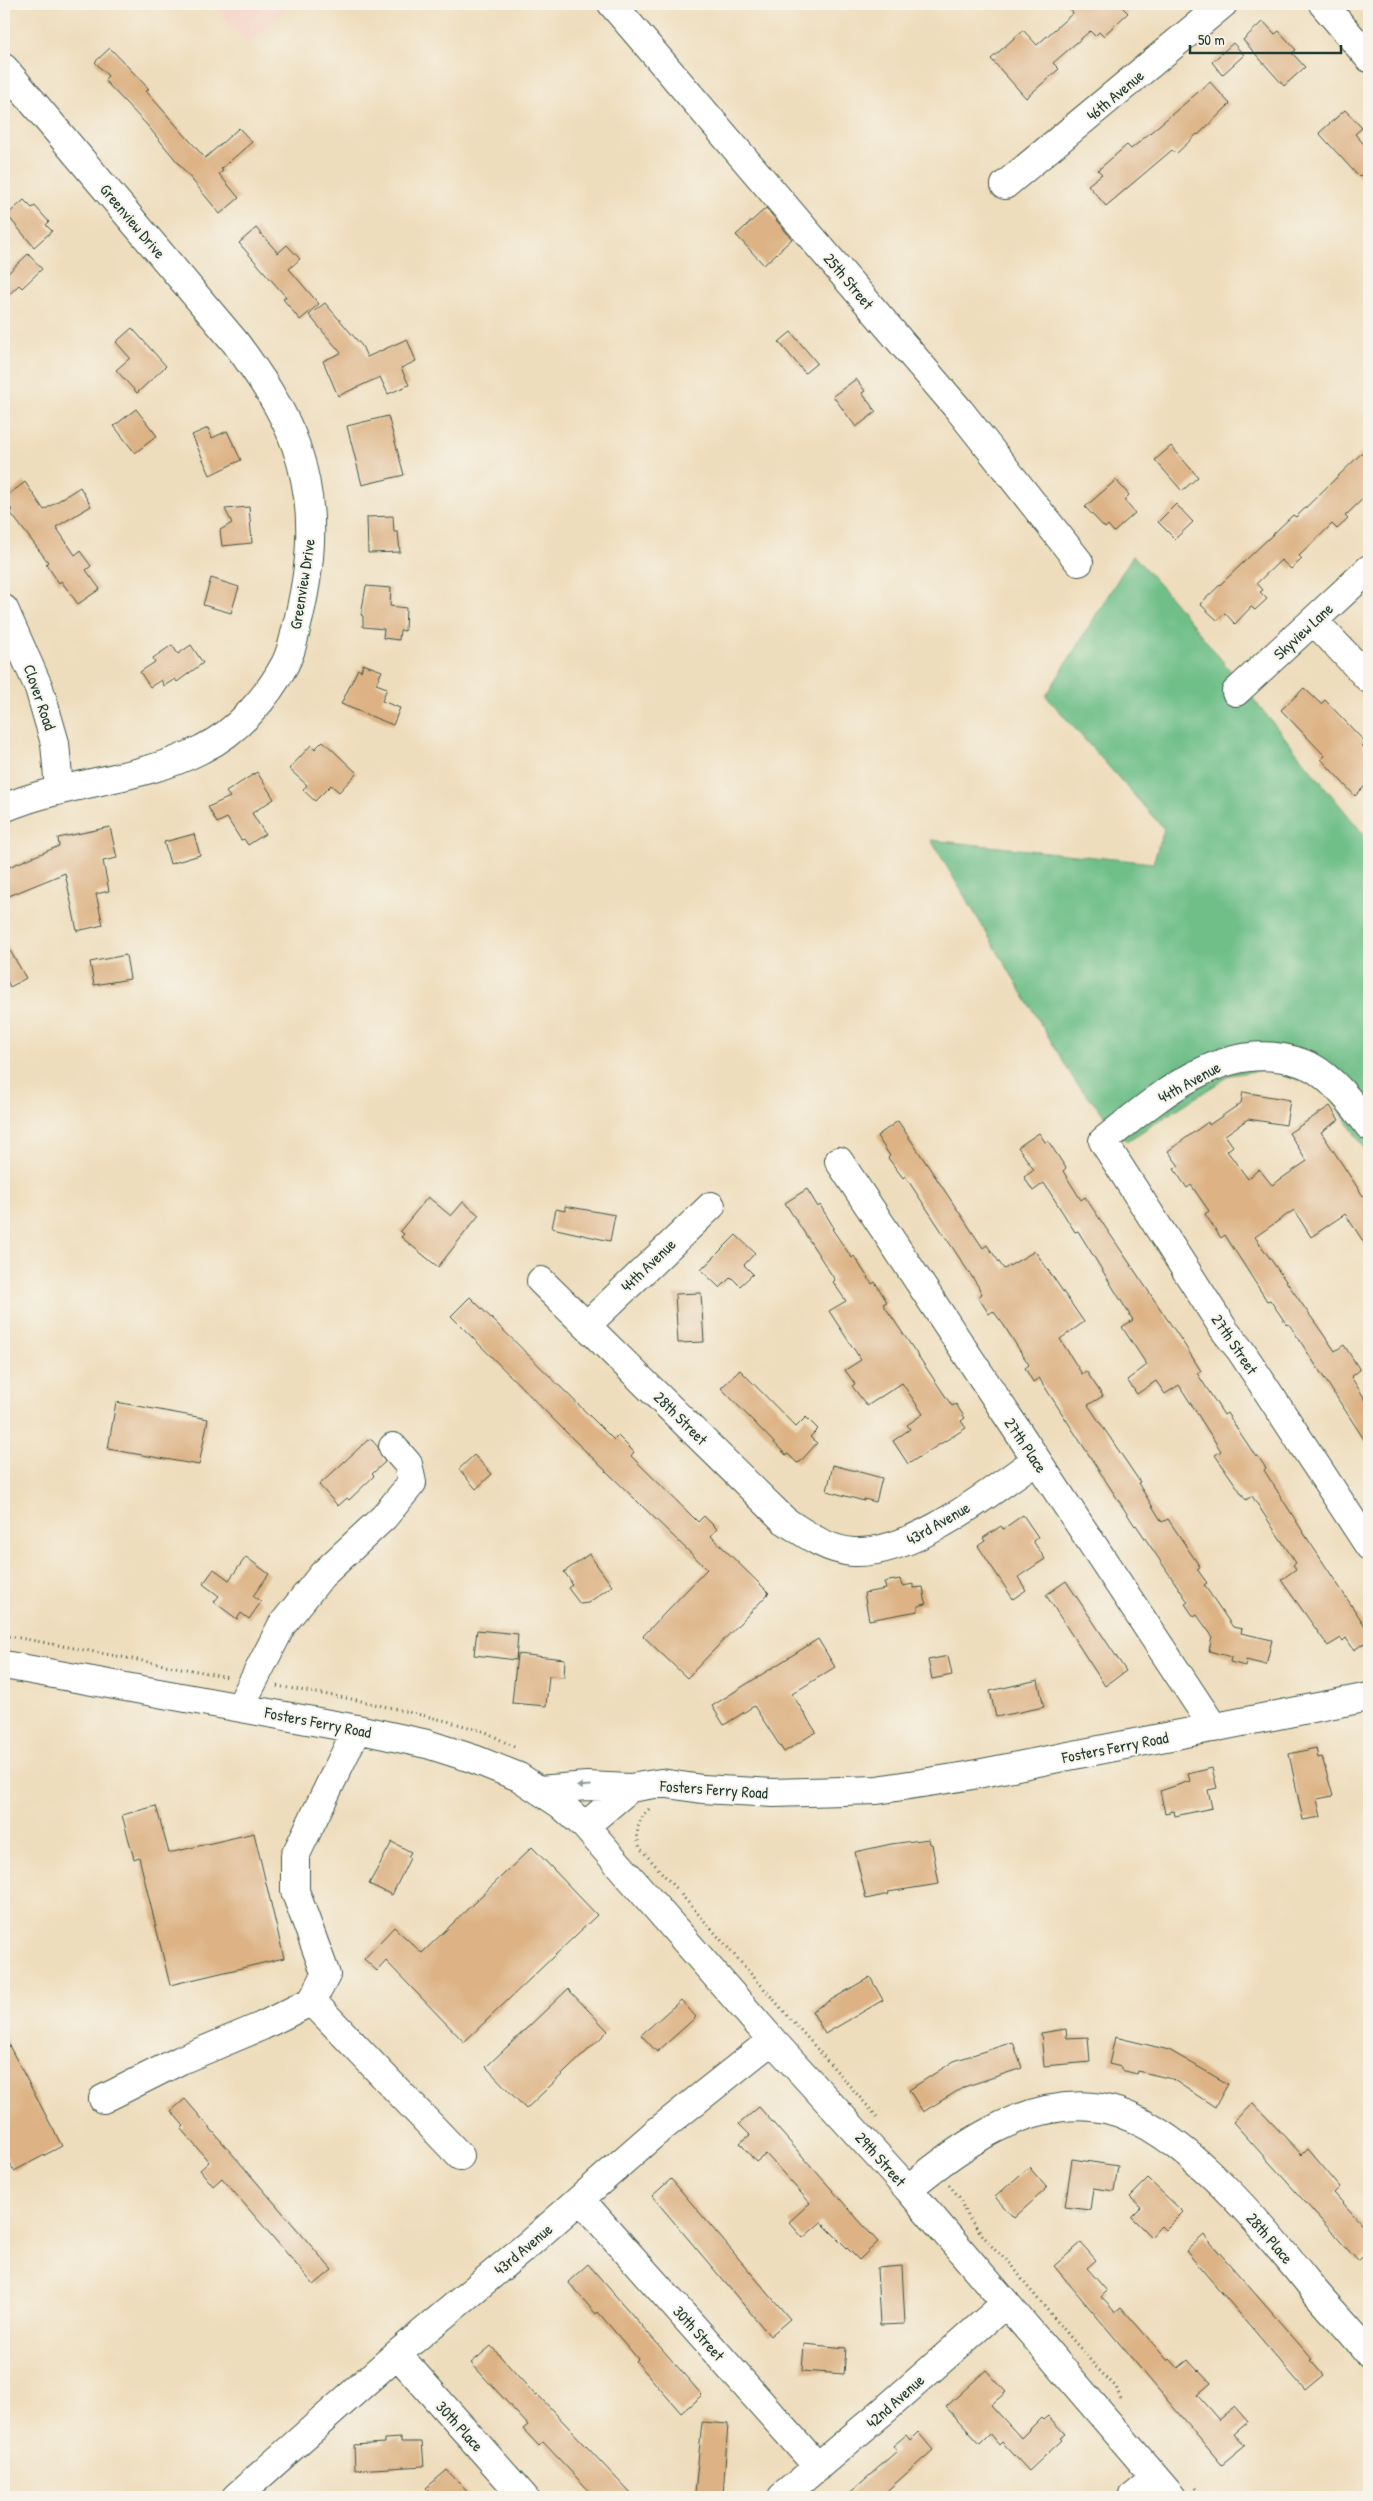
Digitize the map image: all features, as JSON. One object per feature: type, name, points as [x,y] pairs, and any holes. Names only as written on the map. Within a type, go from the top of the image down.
[{"type":"street","name":"25th Street","points":[[612,4],[960,411],[1079,562]]},
{"type":"street","name":"46th Avenue","points":[[1006,185],[1223,4]]},
{"type":"street","points":[[1323,4],[1369,58]]},
{"type":"street","name":"Greenview Drive","points":[[4,68],[235,342],[264,381],[287,423],[296,446],[310,518],[311,542],[304,592],[286,662],[273,683],[242,721],[224,736],[181,759],[158,767],[59,789],[4,808]]},
{"type":"street","name":"Skyview Lane","points":[[1236,692],[1369,569]]},
{"type":"street","name":"Clover Road","points":[[4,609],[39,688],[55,743],[59,789]]},
{"type":"street","points":[[1314,621],[1369,680]]},
{"type":"street","name":"44th Avenue","points":[[1102,1141],[1158,1099],[1221,1063],[1245,1056],[1270,1055],[1294,1060],[1316,1069],[1336,1085],[1369,1126]]},
{"type":"street","name":"27th Street","points":[[1102,1141],[1225,1331],[1241,1351],[1369,1546]]},
{"type":"street","name":"27th Place","points":[[838,1161],[1214,1728]]},
{"type":"street","name":"44th Avenue","points":[[587,1325],[711,1206]]},
{"type":"street","name":"28th Street","points":[[541,1281],[784,1520],[828,1546]]},
{"type":"street","points":[[240,1708],[282,1625],[322,1575],[384,1517],[412,1483],[408,1464],[393,1447]]},
{"type":"street","name":"43rd Avenue","points":[[828,1546],[853,1552],[878,1550],[904,1543],[941,1523],[1036,1460]]},
{"type":"street","name":"Fosters Ferry Road","points":[[4,1664],[357,1729],[427,1744],[474,1759],[519,1777],[560,1804],[585,1826]]},
{"type":"street","name":"Fosters Ferry Road","points":[[539,1790],[587,1786],[630,1788],[661,1783],[702,1789],[773,1793],[877,1790],[967,1776],[1369,1697]]},
{"type":"street","points":[[103,2098],[181,2060],[262,2026],[312,2000],[326,1975],[295,1891],[295,1856],[357,1729]]},
{"type":"street","points":[[585,1826],[630,1788]]},
{"type":"street","name":"29th Street","points":[[585,1826],[772,2040],[908,2189],[1006,2303],[1172,2486]]},
{"type":"street","points":[[312,2000],[460,2156]]},
{"type":"street","name":"43rd Avenue","points":[[236,2497],[397,2354],[530,2243],[710,2088],[772,2040]]},
{"type":"street","name":"28th Place","points":[[934,2167],[978,2138],[1044,2111],[1069,2107],[1093,2107],[1117,2111],[1159,2133],[1199,2163],[1250,2214],[1369,2354]]},
{"type":"street","points":[[908,2189],[934,2167]]},
{"type":"street","name":"30th Street","points":[[580,2199],[818,2467]]},
{"type":"street","name":"42nd Avenue","points":[[782,2497],[1006,2303]]},
{"type":"street","name":"30th Place","points":[[397,2354],[524,2497]]},
{"type":"street","points":[[1132,2497],[1172,2486]]},
{"type":"path","points":[[651,1807],[639,1821],[637,1838],[640,1848],[881,2122]]},
{"type":"path","points":[[934,2167],[959,2197],[967,2216],[994,2249],[1012,2265],[1026,2286],[1097,2368],[1116,2387],[1123,2402]]},
{"type":"path","points":[[1172,2486],[1203,2497]]},
{"type":"shaded area","points":[[213,4],[292,4],[248,45]]},
{"type":"green space","points":[[1133,555],[1172,599],[1369,841],[1369,1156],[1331,1097],[1308,1083],[1267,1069],[1231,1075],[1127,1141],[1076,1083],[931,840],[1153,863],[1164,829],[1046,696]]},
{"type":"building","points":[[1065,4],[1119,4],[1128,13],[1103,36],[1099,32],[1095,36],[1090,31],[1053,63],[1059,69],[1026,98],[991,59],[1023,30],[1037,45],[1073,13]]},
{"type":"building","points":[[1263,21],[1275,34],[1279,31],[1296,50],[1292,53],[1305,67],[1284,86],[1243,40]]},
{"type":"building","points":[[1233,43],[1244,55],[1222,75],[1212,62]]},
{"type":"building","points":[[110,48],[149,89],[146,91],[205,158],[239,128],[252,142],[221,169],[223,171],[219,174],[239,198],[220,214],[147,125],[104,80],[108,76],[95,62]]},
{"type":"building","points":[[1210,82],[1230,104],[1176,154],[1172,150],[1106,206],[1088,185],[1102,174],[1098,170],[1127,145],[1131,149]]},
{"type":"building","points":[[1345,110],[1362,128],[1355,134],[1369,150],[1369,167],[1359,177],[1319,133]]},
{"type":"building","points":[[24,200],[32,208],[35,206],[49,222],[46,225],[52,231],[34,247],[7,215]]},
{"type":"building","points":[[766,208],[792,239],[764,265],[736,235]]},
{"type":"building","points":[[256,228],[278,253],[287,245],[300,259],[289,269],[319,304],[300,320],[283,299],[286,297],[239,243]]},
{"type":"building","points":[[28,254],[42,269],[22,288],[19,285],[4,299],[4,277]]},
{"type":"building","points":[[325,303],[362,346],[367,357],[407,339],[416,361],[401,368],[409,385],[388,394],[380,377],[338,396],[323,361],[341,353],[309,315]]},
{"type":"building","points":[[132,328],[166,366],[137,393],[116,370],[130,358],[116,342]]},
{"type":"building","points":[[791,332],[817,363],[805,373],[779,342]]},
{"type":"building","points":[[856,379],[865,391],[862,393],[876,412],[856,427],[833,396]]},
{"type":"building","points":[[136,409],[157,436],[135,453],[114,426]]},
{"type":"building","points":[[388,416],[404,475],[362,485],[347,426]]},
{"type":"building","points":[[208,428],[212,438],[227,431],[241,460],[210,475],[192,435]]},
{"type":"building","points":[[1171,446],[1198,477],[1182,491],[1155,460]]},
{"type":"building","points":[[1369,446],[1369,493],[1345,516],[1348,519],[1337,529],[1332,524],[1299,556],[1302,559],[1291,569],[1281,560],[1257,583],[1263,590],[1260,592],[1267,599],[1255,610],[1251,607],[1235,624],[1225,613],[1217,620],[1200,604],[1293,515],[1296,517]]},
{"type":"building","points":[[1116,480],[1129,495],[1124,500],[1135,513],[1114,532],[1108,525],[1105,528],[1085,507]]},
{"type":"building","points":[[25,482],[44,510],[80,487],[91,506],[56,527],[75,555],[80,551],[91,566],[86,570],[100,589],[78,604],[61,581],[59,583],[46,564],[48,562],[10,512],[12,510],[4,498]]},
{"type":"building","points":[[1176,504],[1193,522],[1175,539],[1158,522]]},
{"type":"building","points":[[249,507],[252,543],[222,546],[220,530],[232,523],[225,509]]},
{"type":"building","points":[[393,516],[394,532],[398,532],[400,552],[368,553],[367,517]]},
{"type":"building","points":[[211,578],[239,587],[231,613],[203,605]]},
{"type":"building","points":[[366,586],[391,588],[390,606],[406,608],[405,631],[400,630],[399,640],[383,638],[384,629],[363,627],[363,616],[361,615]]},
{"type":"building","points":[[172,645],[178,654],[191,645],[203,663],[177,682],[175,679],[164,686],[161,680],[150,687],[140,672],[155,662],[153,658]]},
{"type":"building","points":[[363,664],[382,671],[376,684],[387,688],[382,701],[400,708],[393,725],[341,704],[358,669],[361,671]]},
{"type":"building","points":[[1304,688],[1321,704],[1325,700],[1365,742],[1362,745],[1369,754],[1369,782],[1355,796],[1321,759],[1325,756],[1281,710]]},
{"type":"building","points":[[323,741],[357,773],[339,792],[331,785],[315,801],[303,790],[307,785],[289,769],[311,745],[315,749]]},
{"type":"building","points":[[257,772],[274,799],[252,813],[265,834],[248,845],[244,839],[241,840],[227,818],[217,823],[208,807],[230,797],[226,792]]},
{"type":"building","points":[[110,827],[117,858],[103,861],[109,891],[96,894],[103,925],[77,931],[65,873],[4,898],[4,869],[59,846],[58,838]]},
{"type":"building","points":[[194,834],[200,855],[170,864],[164,842]]},
{"type":"building","points":[[4,940],[26,978],[10,987],[4,975]]},
{"type":"building","points":[[126,955],[130,979],[94,985],[90,962]]},
{"type":"building","points":[[1243,1092],[1290,1100],[1286,1125],[1248,1119],[1225,1135],[1233,1146],[1227,1151],[1248,1179],[1259,1169],[1272,1185],[1307,1161],[1289,1133],[1330,1106],[1339,1120],[1321,1132],[1363,1196],[1369,1191],[1369,1250],[1345,1214],[1311,1237],[1294,1210],[1255,1237],[1335,1351],[1344,1345],[1360,1370],[1351,1377],[1369,1405],[1369,1447],[1289,1324],[1287,1325],[1270,1300],[1267,1301],[1225,1235],[1221,1238],[1205,1214],[1209,1211],[1191,1185],[1187,1188],[1174,1169],[1179,1166],[1168,1151],[1208,1122],[1209,1125],[1241,1103]]},
{"type":"building","points":[[898,1121],[983,1248],[987,1245],[1004,1269],[1035,1251],[1084,1322],[1060,1339],[1082,1374],[1086,1371],[1103,1396],[1088,1405],[1140,1482],[1138,1483],[1162,1522],[1168,1519],[1200,1567],[1197,1569],[1207,1583],[1204,1585],[1233,1627],[1242,1629],[1241,1633],[1272,1640],[1266,1665],[1246,1660],[1245,1666],[1230,1662],[1231,1657],[1209,1651],[1212,1636],[1197,1615],[1194,1617],[1185,1604],[1188,1602],[1135,1526],[1039,1378],[1033,1382],[1025,1368],[1029,1365],[1003,1324],[993,1311],[989,1314],[978,1297],[982,1294],[978,1286],[905,1176],[903,1178],[888,1158],[890,1156],[877,1136]]},
{"type":"building","points":[[1039,1133],[1045,1142],[1048,1141],[1066,1168],[1063,1171],[1081,1200],[1085,1197],[1184,1344],[1201,1371],[1197,1373],[1224,1415],[1227,1413],[1256,1457],[1257,1455],[1266,1468],[1264,1470],[1369,1632],[1369,1640],[1354,1650],[1346,1638],[1343,1641],[1341,1638],[1328,1646],[1281,1580],[1296,1569],[1293,1565],[1296,1563],[1252,1496],[1246,1500],[1215,1455],[1221,1451],[1179,1385],[1165,1394],[1156,1381],[1137,1394],[1127,1380],[1147,1365],[1122,1327],[1133,1320],[1078,1231],[1075,1232],[1044,1183],[1033,1191],[1024,1177],[1034,1170],[1018,1147]]},
{"type":"building","points":[[807,1189],[818,1207],[820,1205],[834,1228],[832,1229],[852,1258],[854,1256],[872,1284],[875,1282],[887,1302],[883,1304],[952,1406],[956,1404],[965,1418],[961,1421],[966,1428],[908,1464],[893,1441],[910,1429],[907,1425],[923,1414],[902,1383],[867,1406],[852,1386],[855,1384],[845,1370],[861,1360],[829,1311],[846,1301],[833,1282],[835,1280],[785,1203]]},
{"type":"building","points":[[428,1197],[451,1216],[463,1202],[479,1215],[438,1267],[401,1237],[404,1234],[400,1231]]},
{"type":"building","points":[[565,1206],[615,1215],[610,1241],[552,1228],[556,1209],[565,1211]]},
{"type":"building","points":[[736,1235],[755,1253],[744,1265],[753,1274],[740,1286],[731,1277],[720,1288],[701,1270]]},
{"type":"building","points":[[701,1293],[704,1342],[678,1343],[675,1294]]},
{"type":"building","points":[[470,1297],[614,1440],[618,1436],[634,1452],[631,1456],[698,1522],[704,1516],[717,1529],[711,1536],[769,1593],[687,1678],[643,1636],[707,1569],[571,1437],[451,1316]]},
{"type":"building","points":[[740,1370],[796,1427],[806,1417],[818,1429],[810,1437],[817,1443],[800,1462],[797,1463],[788,1454],[786,1455],[721,1388]]},
{"type":"building","points":[[116,1402],[208,1419],[199,1465],[108,1449]]},
{"type":"building","points":[[370,1438],[378,1447],[385,1462],[372,1474],[374,1476],[349,1500],[347,1498],[338,1506],[319,1485]]},
{"type":"building","points":[[474,1455],[492,1474],[476,1489],[459,1469]]},
{"type":"building","points":[[833,1465],[882,1478],[876,1502],[864,1499],[864,1501],[827,1491]]},
{"type":"building","points":[[1023,1515],[1038,1537],[1033,1541],[1045,1559],[1018,1577],[1026,1590],[1013,1599],[978,1546],[985,1541],[983,1538],[1001,1526],[1003,1529]]},
{"type":"building","points":[[589,1554],[612,1586],[588,1603],[580,1604],[568,1588],[572,1585],[571,1581],[564,1572]]},
{"type":"building","points":[[246,1557],[269,1574],[253,1596],[261,1602],[249,1619],[241,1613],[237,1619],[214,1602],[219,1596],[203,1584],[214,1569],[229,1580]]},
{"type":"building","points":[[900,1579],[902,1586],[914,1584],[914,1588],[923,1587],[926,1604],[918,1606],[918,1611],[869,1620],[864,1593],[886,1589],[884,1582]]},
{"type":"building","points":[[1066,1581],[1126,1671],[1105,1686],[1046,1595]]},
{"type":"building","points":[[477,1630],[518,1634],[516,1660],[474,1655]]},
{"type":"building","points":[[818,1639],[835,1667],[792,1694],[816,1732],[784,1752],[754,1706],[724,1725],[712,1706]]},
{"type":"building","points":[[517,1654],[565,1659],[564,1677],[549,1676],[546,1706],[512,1703]]},
{"type":"building","points":[[948,1656],[952,1675],[932,1679],[928,1660]]},
{"type":"building","points":[[1038,1680],[1044,1707],[996,1717],[990,1691]]},
{"type":"building","points":[[1316,1748],[1318,1758],[1322,1757],[1333,1796],[1317,1799],[1321,1817],[1303,1820],[1289,1754]]},
{"type":"building","points":[[1212,1768],[1217,1788],[1208,1790],[1212,1808],[1175,1816],[1174,1811],[1165,1813],[1160,1791],[1190,1781],[1188,1774]]},
{"type":"building","points":[[156,1806],[169,1853],[254,1833],[284,1958],[170,1985],[139,1857],[134,1859],[122,1815]]},
{"type":"building","points":[[929,1839],[930,1844],[932,1844],[939,1884],[888,1892],[889,1894],[866,1899],[855,1852],[891,1844]]},
{"type":"building","points":[[392,1842],[411,1852],[408,1857],[410,1858],[392,1895],[369,1884]]},
{"type":"building","points":[[532,1847],[597,1915],[464,2042],[386,1961],[377,1971],[364,1959],[394,1927],[422,1953]]},
{"type":"building","points":[[870,1977],[883,2000],[825,2034],[812,2011]]},
{"type":"building","points":[[568,1989],[608,2031],[526,2109],[486,2067]]},
{"type":"building","points":[[681,2000],[696,2017],[657,2052],[641,2035]]},
{"type":"building","points":[[1066,2029],[1067,2038],[1088,2037],[1090,2062],[1044,2066],[1041,2033]]},
{"type":"building","points":[[4,2036],[62,2146],[14,2171],[4,2152]]},
{"type":"building","points":[[1115,2037],[1169,2050],[1228,2084],[1215,2107],[1172,2079],[1138,2071],[1137,2074],[1121,2070],[1121,2067],[1109,2064]]},
{"type":"building","points":[[1013,2042],[1022,2068],[964,2087],[923,2112],[909,2090],[954,2061]]},
{"type":"building","points":[[185,2099],[332,2270],[314,2285],[222,2178],[213,2186],[200,2170],[209,2162],[181,2129],[184,2126],[171,2111]]},
{"type":"building","points":[[1253,2103],[1302,2155],[1308,2149],[1340,2187],[1334,2193],[1369,2232],[1369,2251],[1358,2261],[1233,2122]]},
{"type":"building","points":[[759,2107],[878,2242],[859,2260],[821,2222],[803,2238],[789,2222],[810,2203],[766,2154],[756,2162],[740,2143],[750,2135],[739,2124]]},
{"type":"building","points":[[1072,2159],[1118,2166],[1114,2191],[1093,2188],[1090,2210],[1065,2207]]},
{"type":"building","points":[[1029,2167],[1047,2188],[1014,2218],[995,2197]]},
{"type":"building","points":[[671,2179],[790,2319],[770,2336],[652,2196]]},
{"type":"building","points":[[1148,2179],[1183,2212],[1165,2230],[1161,2226],[1151,2237],[1131,2217],[1141,2207],[1130,2197]]},
{"type":"building","points":[[1204,2235],[1312,2359],[1310,2360],[1323,2375],[1305,2390],[1186,2251]]},
{"type":"building","points":[[1081,2243],[1096,2260],[1087,2268],[1107,2291],[1101,2297],[1115,2312],[1121,2307],[1168,2361],[1170,2359],[1178,2368],[1188,2360],[1199,2370],[1211,2383],[1197,2395],[1219,2420],[1235,2407],[1248,2422],[1234,2434],[1245,2446],[1222,2465],[1054,2266]]},
{"type":"building","points":[[588,2264],[702,2395],[681,2413],[636,2361],[638,2359],[598,2312],[596,2314],[568,2282]]},
{"type":"building","points":[[902,2266],[905,2324],[880,2325],[877,2268]]},
{"type":"building","points":[[804,2344],[846,2348],[844,2374],[802,2371]]},
{"type":"building","points":[[491,2346],[536,2396],[538,2395],[634,2497],[595,2497],[543,2442],[539,2446],[523,2429],[528,2425],[471,2363]]},
{"type":"building","points":[[986,2370],[1006,2392],[991,2405],[1021,2438],[1041,2418],[1043,2420],[1048,2416],[1065,2434],[1060,2438],[1062,2440],[1029,2471],[1002,2442],[999,2445],[990,2434],[980,2444],[946,2407]]},
{"type":"building","points":[[702,2422],[728,2424],[723,2495],[695,2493]]},
{"type":"building","points":[[918,2432],[933,2450],[880,2497],[845,2497],[897,2451],[893,2446],[906,2435],[910,2440]]},
{"type":"building","points":[[401,2438],[401,2442],[422,2442],[424,2466],[355,2470],[354,2445],[384,2443],[384,2439]]},
{"type":"building","points":[[447,2470],[472,2497],[434,2497],[426,2488]]}]
